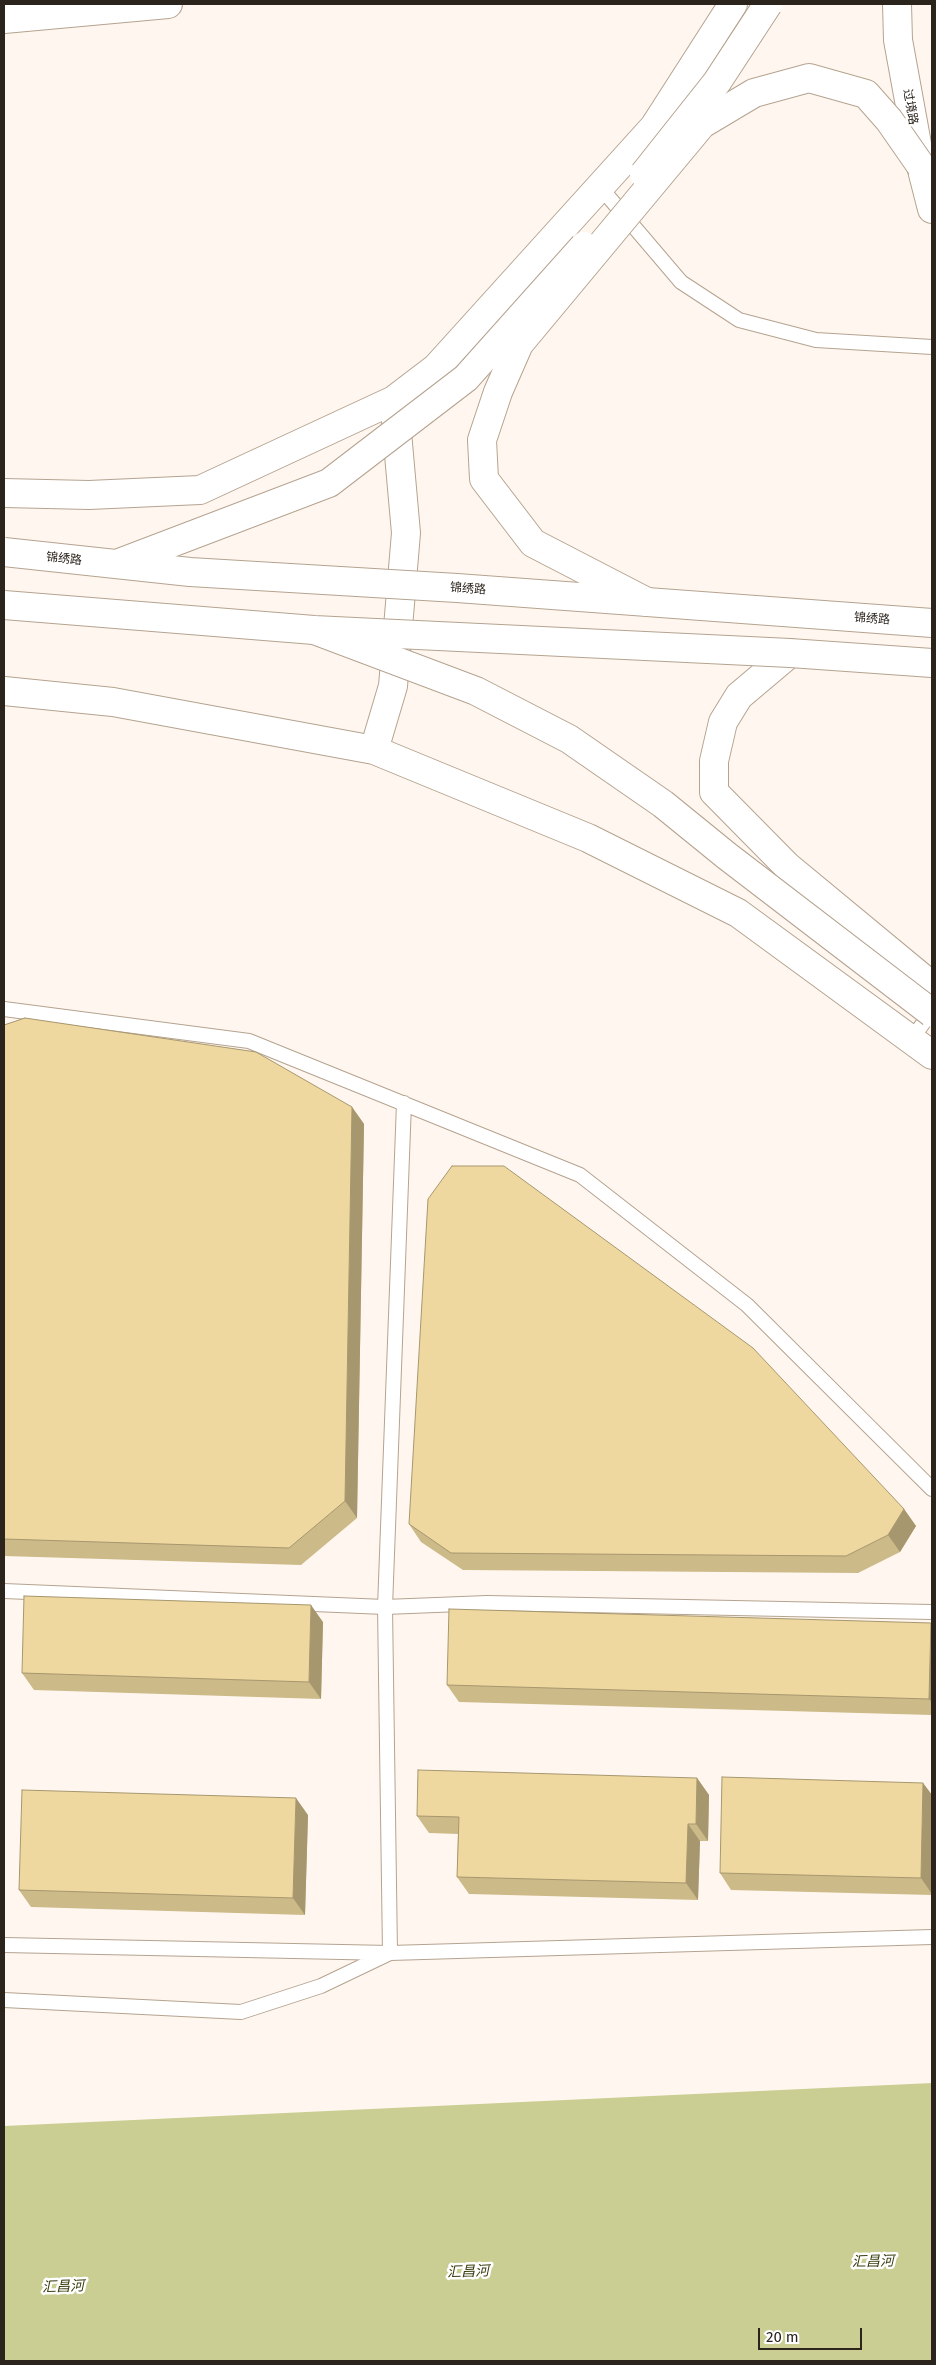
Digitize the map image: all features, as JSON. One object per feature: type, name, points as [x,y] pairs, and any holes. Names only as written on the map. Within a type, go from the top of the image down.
[{"type":"main road","points":[[4,19],[168,4]]},
{"type":"main road","points":[[4,493],[89,494],[200,490],[394,400],[436,368],[566,222],[601,188],[654,127],[733,4]]},
{"type":"main road","points":[[115,564],[329,483],[466,378],[607,220],[717,82],[768,4]]},
{"type":"main road","name":"过境路","points":[[897,4],[898,40],[921,166],[932,209]]},
{"type":"main road","points":[[647,602],[533,543],[484,479],[482,440],[498,392],[519,344],[702,124],[754,93],[809,78],[866,94],[889,120],[921,166]]},
{"type":"main road","points":[[374,750],[393,686],[406,533],[394,400]]},
{"type":"main road","name":"锦绣路","points":[[4,552],[190,572],[457,588],[932,623]]},
{"type":"main road","points":[[4,605],[314,630],[790,653],[932,662]]},
{"type":"main road","points":[[314,630],[476,691],[569,739],[663,804],[743,868],[932,1012]]},
{"type":"main road","points":[[790,653],[739,696],[723,722],[714,761],[714,792],[787,866],[932,986]]},
{"type":"main road","points":[[4,691],[113,702],[374,750],[588,838],[738,913],[922,1047]]},
{"type":"lane","points":[[601,188],[681,282],[739,320],[816,340],[932,347]]},
{"type":"lane","points":[[4,1008],[249,1041],[580,1175],[747,1305],[932,1489]]},
{"type":"lane","points":[[922,1047],[932,1012]]},
{"type":"lane","points":[[390,1953],[385,1607],[404,1103]]},
{"type":"lane","points":[[4,1591],[385,1607],[487,1603],[932,1612]]},
{"type":"lane","points":[[4,1945],[390,1953],[932,1937]]},
{"type":"lane","points":[[4,2000],[241,2012],[321,1986],[390,1953]]},
{"type":"water","name":"汇昌河","points":[[932,2083],[932,2361],[4,2361],[4,2126]]},
{"type":"building","points":[[25,1018],[256,1052],[352,1107],[345,1501],[289,1548],[4,1539],[4,1025]]},
{"type":"building","points":[[452,1166],[504,1166],[753,1348],[904,1509],[888,1535],[846,1556],[451,1553],[409,1524],[428,1199]]},
{"type":"building","points":[[24,1596],[311,1605],[309,1682],[22,1673]]},
{"type":"building","points":[[449,1609],[931,1623],[929,1699],[447,1685]]},
{"type":"building","points":[[418,1770],[697,1778],[696,1824],[688,1824],[686,1883],[457,1877],[459,1817],[417,1816]]},
{"type":"building","points":[[722,1777],[923,1783],[921,1878],[720,1873]]},
{"type":"building","points":[[22,1790],[296,1798],[293,1898],[19,1890]]}]
